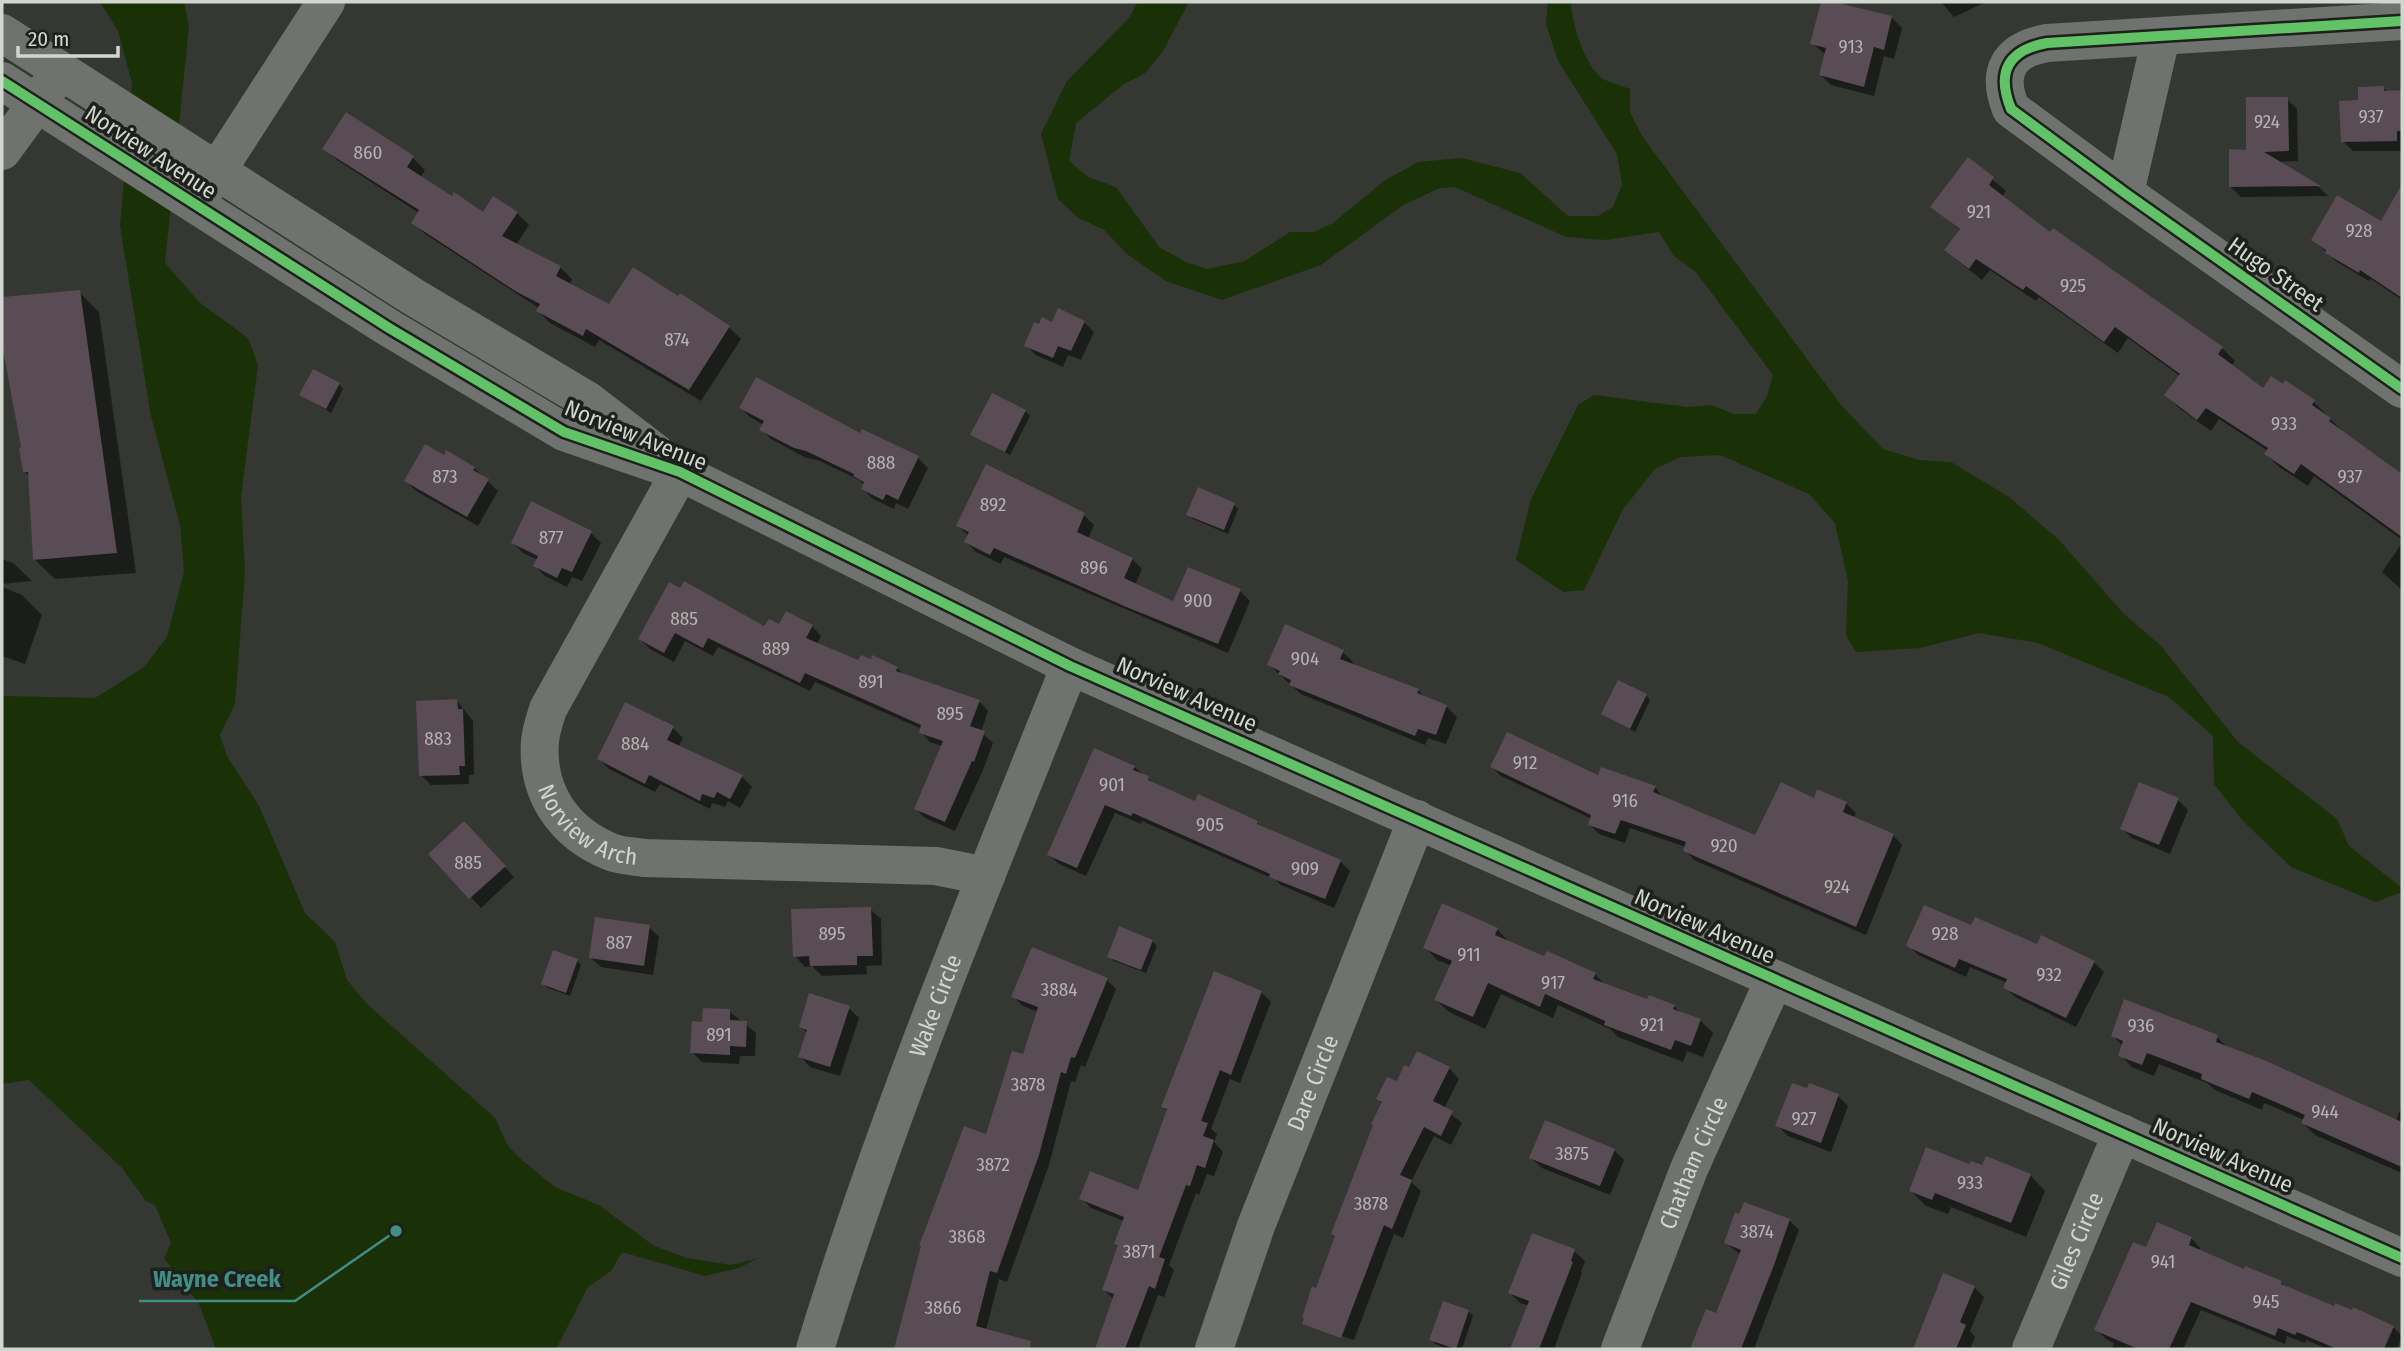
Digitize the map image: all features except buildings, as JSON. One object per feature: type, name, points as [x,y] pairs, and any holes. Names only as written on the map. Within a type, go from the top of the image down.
[{"type":"street","points":[[194,205],[326,2]]},
{"type":"street","points":[[2124,193],[2161,37],[2402,21]]},
{"type":"street","name":"Norview Avenue","points":[[2,33],[412,296],[587,400],[680,472]]},
{"type":"street","name":"Hugo Street","points":[[2161,37],[2047,43],[2029,47],[2014,57],[2005,72],[2003,90],[2011,108],[2124,193],[2402,389]]},
{"type":"street","points":[[2,149],[61,72]]},
{"type":"street","name":"Norview Avenue","points":[[2,81],[389,328],[564,432],[680,472],[1070,666],[2402,1258]]},
{"type":"street","name":"Norview Arch","points":[[680,472],[548,709],[540,740],[541,771],[547,795],[564,820],[587,840],[614,853],[644,858],[936,866],[986,876]]},
{"type":"street","name":"Wake Circle","points":[[816,1349],[893,1122],[986,876],[1070,666]]},
{"type":"street","name":"Dare Circle","points":[[1214,1349],[1266,1200],[1417,819]]},
{"type":"street","name":"Chatham Circle","points":[[1620,1349],[1689,1169],[1774,980]]},
{"type":"street","name":"Giles Circle","points":[[2031,1349],[2122,1133]]},
{"type":"shaded area","points":[[100,2],[184,2],[189,26],[165,263],[199,302],[248,338],[258,365],[241,497],[245,572],[235,704],[220,735],[227,756],[259,806],[305,913],[335,942],[347,980],[367,1004],[495,1118],[508,1146],[555,1187],[599,1205],[654,1246],[687,1258],[731,1265],[758,1258],[739,1268],[705,1276],[622,1252],[611,1271],[588,1287],[556,1349],[216,1349],[199,1304],[164,1258],[171,1243],[155,1205],[146,1201],[122,1168],[29,1080],[2,1084],[2,696],[95,698],[143,668],[167,637],[184,572],[180,525],[151,416],[120,226],[132,83],[118,31]]},
{"type":"shaded area","points":[[1138,2],[1189,2],[1163,51],[1145,73],[1124,84],[1076,123],[1069,161],[1088,177],[1116,187],[1159,247],[1186,262],[1207,269],[1245,261],[1290,232],[1314,232],[1333,223],[1384,181],[1418,162],[1462,158],[1520,173],[1568,216],[1598,216],[1613,207],[1622,185],[1617,154],[1558,61],[1546,24],[1548,2],[1571,2],[1576,32],[1590,65],[1603,79],[1630,89],[1630,112],[1642,136],[1841,405],[1883,449],[1919,460],[1951,462],[2009,497],[2059,540],[2123,613],[2161,646],[2238,742],[2337,819],[2349,846],[2402,888],[2402,892],[2376,902],[2291,867],[2242,820],[2214,784],[2213,736],[2169,697],[2038,643],[1979,633],[1920,648],[1856,652],[1846,635],[1848,581],[1835,523],[1809,494],[1720,455],[1681,457],[1655,469],[1623,509],[1584,590],[1563,592],[1516,560],[1531,499],[1578,405],[1594,395],[1687,407],[1712,405],[1734,414],[1756,414],[1767,396],[1773,375],[1696,272],[1674,256],[1659,232],[1605,240],[1566,237],[1455,187],[1440,188],[1403,205],[1321,265],[1222,300],[1166,281],[1127,254],[1104,230],[1077,217],[1058,199],[1041,134],[1067,81],[1129,18]]},
{"type":"cycle path","points":[[2402,21],[2047,43],[2034,46],[2015,57],[2009,65],[2005,84],[2011,109],[2402,389]]},
{"type":"cycle path","points":[[2,81],[389,328],[564,432],[680,472],[1070,666],[2402,1258]]},
{"type":"place","name":"Wayne Creek","points":[[396,1231]]}]
